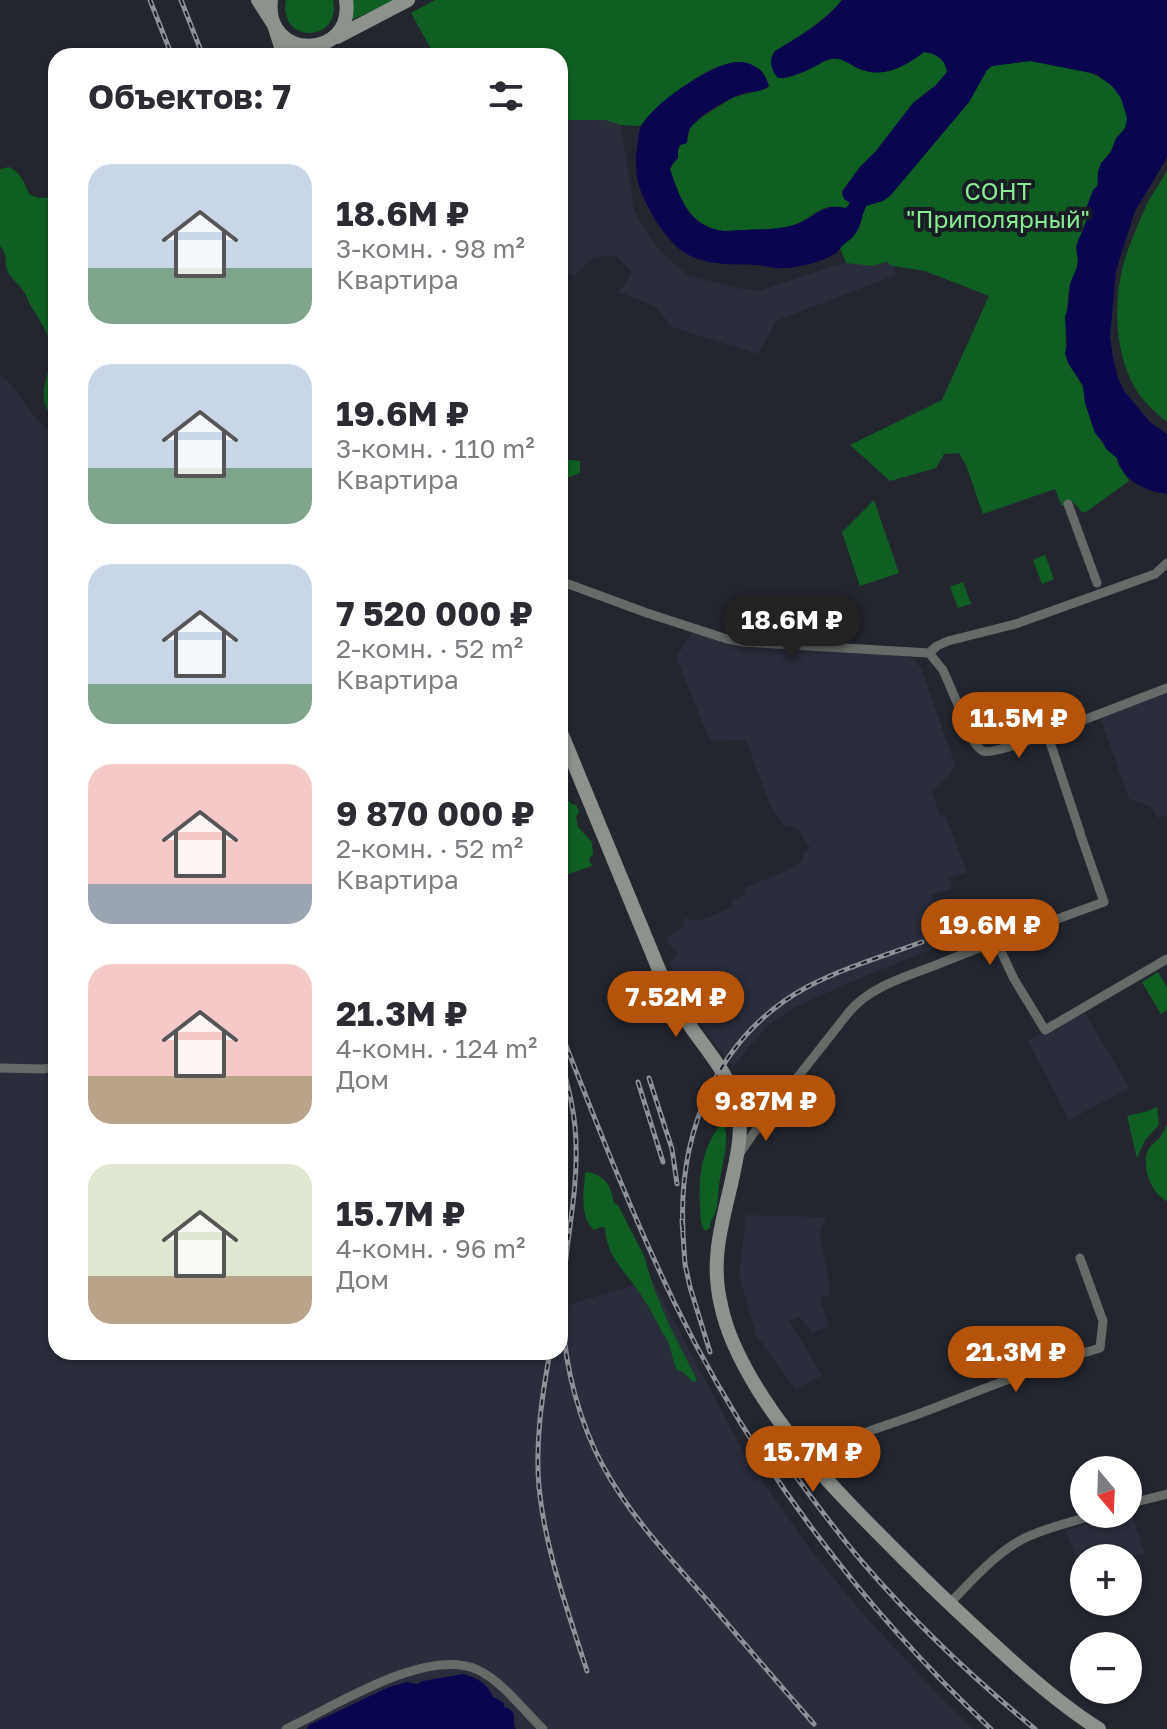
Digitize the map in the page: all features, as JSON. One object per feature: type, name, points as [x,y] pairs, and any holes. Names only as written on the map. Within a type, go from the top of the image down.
[{"type":"main road","points":[[257,0],[283,37],[311,47],[327,42],[408,0]]},
{"type":"main road","points":[[257,0],[280,48]]},
{"type":"main road","points":[[271,0],[270,10],[281,48]]},
{"type":"main road","points":[[321,48],[345,21],[346,0]]},
{"type":"main road","points":[[568,749],[662,977],[690,1026],[725,1077],[736,1101],[740,1129],[716,1255],[716,1280],[721,1308],[734,1346],[752,1380],[781,1426],[839,1494],[949,1604],[1050,1694],[1099,1729]]},
{"type":"street","points":[[1068,504],[1098,587]]},
{"type":"street","points":[[568,584],[727,639],[929,653],[948,641],[1020,622],[1098,587],[1155,574],[1167,563]]},
{"type":"street","points":[[929,653],[943,670],[974,742],[985,752],[1055,731],[1167,688]]},
{"type":"street","points":[[736,1160],[771,1110],[865,996],[996,941],[1104,902],[1080,833],[1055,731]]},
{"type":"street","points":[[996,941],[1014,979],[1045,1030],[1167,959]]},
{"type":"street","points":[[0,1068],[48,1068]]},
{"type":"street","points":[[736,1101],[752,1114],[761,1115],[771,1110]]},
{"type":"street","points":[[809,1460],[857,1437],[1011,1378],[1100,1348],[1103,1321],[1080,1258]]},
{"type":"street","points":[[1142,1500],[1167,1494]]},
{"type":"street","points":[[949,1604],[997,1557],[1025,1538],[1070,1523]]},
{"type":"street","points":[[286,1729],[388,1679],[414,1670],[452,1665],[466,1666],[490,1678],[543,1729]]},
{"type":"shaded area","points":[[842,0],[1167,0],[1167,158],[1135,211],[1124,245],[1116,271],[1110,336],[1118,378],[1125,392],[1150,422],[1167,434],[1167,494],[1136,484],[1124,473],[1117,458],[1106,449],[1095,433],[1083,386],[1065,353],[1065,317],[1070,284],[1077,267],[1076,247],[1087,219],[1085,211],[1098,185],[1101,163],[1125,129],[1127,118],[1121,98],[1112,86],[1096,74],[1030,61],[992,66],[969,102],[890,196],[866,206],[854,236],[835,254],[820,261],[780,268],[702,260],[677,247],[655,219],[637,177],[636,154],[642,125],[658,106],[689,83],[721,66],[736,62],[756,67],[769,86],[722,103],[698,119],[689,130],[687,143],[680,145],[678,158],[670,169],[682,201],[694,218],[713,229],[725,231],[769,229],[788,227],[831,207],[846,208],[850,203],[844,199],[842,192],[860,167],[913,103],[947,72],[940,58],[924,52],[886,72],[869,72],[835,59],[826,60],[796,75],[778,78],[771,65],[775,51],[819,22]]},
{"type":"shaded area","points":[[568,120],[605,120],[621,125],[634,209],[661,252],[688,275],[758,291],[846,263],[873,266],[886,262],[893,266],[896,275],[776,321],[758,354],[671,327],[657,307],[619,292],[632,272],[617,257],[607,255],[591,259],[575,276],[568,274]]},
{"type":"shaded area","points":[[0,375],[9,382],[36,419],[48,428],[48,1360],[568,1360],[568,1305],[652,1280],[746,1457],[807,1545],[862,1613],[974,1729],[0,1729]]},
{"type":"shaded area","points":[[694,628],[727,639],[898,650],[913,659],[921,668],[955,765],[950,775],[932,792],[940,815],[945,814],[967,872],[949,878],[952,889],[932,895],[947,943],[792,1009],[765,1028],[733,1067],[694,1016],[669,963],[678,953],[666,938],[683,927],[685,918],[699,921],[733,907],[731,900],[746,894],[744,888],[784,872],[803,860],[802,854],[810,848],[797,828],[784,825],[771,808],[746,740],[710,741],[676,658]]},
{"type":"shaded area","points":[[1167,688],[1167,815],[1158,818],[1150,806],[1129,799],[1099,714]]},
{"type":"shaded area","points":[[1084,1011],[1130,1088],[1069,1120],[1028,1041]]},
{"type":"shaded area","points":[[746,1215],[826,1217],[820,1234],[831,1294],[820,1298],[829,1327],[812,1332],[799,1317],[789,1321],[822,1375],[796,1390],[756,1335],[739,1275]]},
{"type":"shaded area","points":[[1075,1528],[1136,1528],[1142,1544],[1071,1544],[1066,1531]]},
{"type":"shaded area","points":[[463,1674],[481,1682],[493,1697],[510,1709],[516,1729],[307,1729],[309,1725],[387,1688],[406,1682],[417,1684]]},
{"type":"green space","points":[[286,0],[333,0],[333,14],[328,25],[320,31],[299,31],[291,25],[286,14]]},
{"type":"green space","points":[[353,0],[395,0],[354,19]]},
{"type":"green space","name":"СОНТ \"Приполярный\"","points":[[435,0],[842,0],[819,22],[775,51],[783,79],[836,58],[868,72],[886,72],[924,52],[940,58],[947,72],[913,103],[842,191],[850,203],[846,209],[828,207],[782,228],[725,231],[695,218],[683,201],[670,170],[680,145],[687,143],[690,128],[702,117],[732,98],[768,88],[759,69],[726,65],[710,70],[677,92],[640,126],[605,120],[568,120],[568,48],[431,48],[411,13]]},
{"type":"green space","name":"СОНТ \"Приполярный\"","points":[[1030,61],[1058,64],[1101,78],[1121,97],[1127,110],[1126,126],[1099,169],[1094,202],[1076,248],[1078,265],[1070,285],[1066,335],[1067,357],[1084,390],[1094,429],[1106,448],[1117,458],[1129,481],[1086,512],[1082,512],[1073,502],[1062,506],[1055,489],[983,514],[959,453],[944,454],[936,468],[890,481],[850,445],[942,400],[989,296],[925,271],[886,262],[873,266],[846,263],[840,248],[855,234],[866,206],[890,196],[969,102],[987,70],[992,66]]},
{"type":"green space","points":[[0,169],[13,169],[30,195],[48,198],[48,337],[24,291],[8,272],[0,246]]},
{"type":"green space","points":[[1167,170],[1167,422],[1134,386],[1121,352],[1117,314],[1125,259],[1148,202]]},
{"type":"green space","points":[[48,372],[48,411],[44,393]]},
{"type":"green space","points":[[568,460],[580,461],[580,473],[568,478]]},
{"type":"green space","points":[[874,500],[899,573],[860,586],[842,532]]},
{"type":"green space","points":[[1045,555],[1054,579],[1042,584],[1033,560]]},
{"type":"green space","points":[[963,582],[971,604],[958,608],[950,587]]},
{"type":"green space","points":[[568,800],[579,811],[576,818],[578,827],[592,842],[593,854],[589,859],[592,866],[568,874]]},
{"type":"green space","points":[[1158,972],[1167,987],[1167,1010],[1161,1014],[1142,982]]},
{"type":"green space","points":[[1157,1107],[1159,1125],[1145,1140],[1137,1158],[1127,1116]]},
{"type":"green space","points":[[721,1118],[726,1131],[725,1153],[716,1210],[710,1228],[705,1231],[701,1219],[701,1174],[705,1154]]},
{"type":"green space","points":[[1167,1124],[1167,1201],[1152,1186],[1146,1156]]},
{"type":"green space","points":[[585,1173],[599,1176],[609,1187],[614,1203],[618,1205],[644,1256],[670,1327],[697,1380],[693,1382],[677,1370],[668,1341],[641,1294],[612,1254],[605,1228],[594,1230],[589,1225],[584,1203]]},
{"type":"railway","points":[[150,0],[169,48]]},
{"type":"railway","points":[[181,0],[200,48]]},
{"type":"railway","points":[[683,1231],[683,1194],[696,1123],[709,1090],[749,1032],[776,1007],[807,987],[922,942]]},
{"type":"railway","points":[[568,1050],[659,1270],[739,1420],[814,1531],[855,1583],[898,1634],[991,1729]]},
{"type":"railway","points":[[649,1078],[672,1149],[677,1184]]},
{"type":"railway","points":[[638,1082],[663,1162]]},
{"type":"railway","points":[[568,1085],[576,1134],[576,1168],[568,1242]]},
{"type":"railway","points":[[682,1220],[685,1264],[710,1352]]},
{"type":"railway","points":[[549,1360],[539,1436],[539,1487],[552,1557],[587,1671]]},
{"type":"railway","points":[[567,1360],[587,1432],[614,1484],[665,1552],[814,1724]]},
{"type":"railway","points":[[775,1448],[883,1586],[946,1650],[1035,1729]]}]
